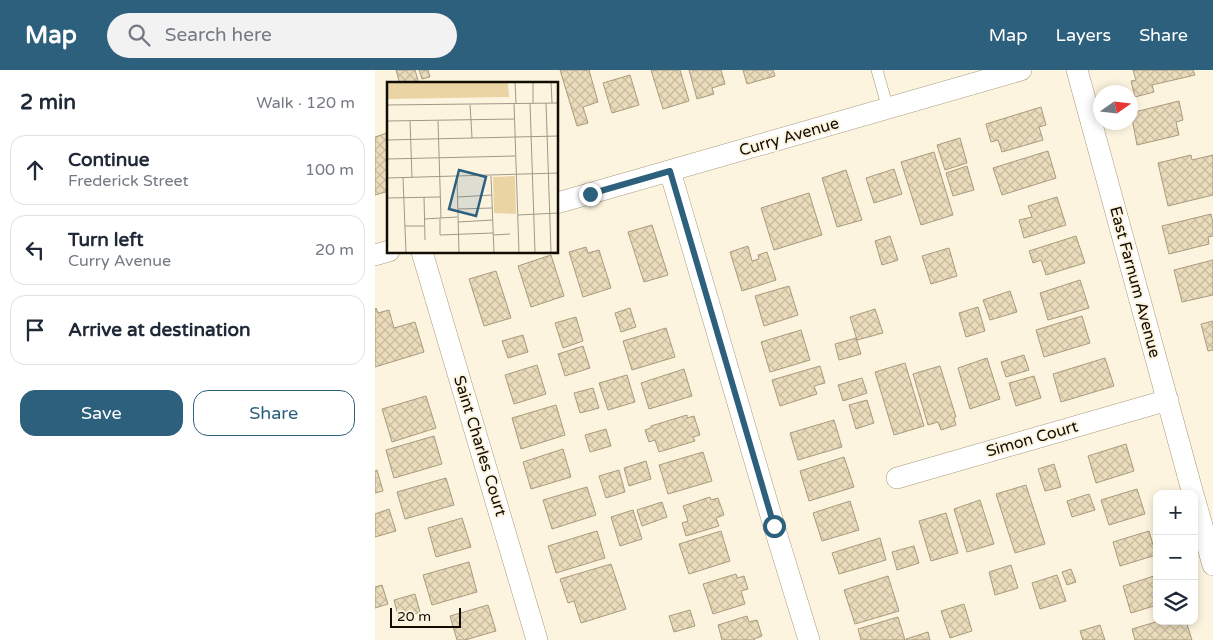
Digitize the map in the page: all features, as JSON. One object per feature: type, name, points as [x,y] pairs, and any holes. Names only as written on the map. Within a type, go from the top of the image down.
[{"type":"street","name":"Curry Avenue","points":[[559,202],[1021,70]]},
{"type":"street","name":"East Farnum Avenue","points":[[1077,70],[1193,490]]},
{"type":"street","points":[[670,171],[809,640]]},
{"type":"street","name":"Saint Charles Court","points":[[423,254],[537,640]]},
{"type":"street","name":"Simon Court","points":[[897,478],[1168,400]]},
{"type":"street","name":"East Farnum Avenue","points":[[1198,510],[1213,565]]},
{"type":"lane","points":[[877,70],[888,109]]},
{"type":"building","points":[[396,70],[415,70],[418,82],[399,82]]},
{"type":"building","points":[[419,70],[428,70],[430,77],[422,79]]},
{"type":"building","points":[[560,70],[589,70],[598,102],[583,107],[588,123],[577,126]]},
{"type":"building","points":[[651,70],[680,70],[689,101],[663,109]]},
{"type":"building","points":[[689,70],[721,70],[725,84],[712,88],[714,94],[697,99]]},
{"type":"building","points":[[743,70],[773,70],[775,76],[747,84]]},
{"type":"building","points":[[1133,70],[1193,70],[1195,75],[1152,85],[1154,92],[1138,96],[1138,85],[1132,85],[1131,81],[1136,80]]},
{"type":"building","points":[[630,75],[639,105],[612,113],[603,83]]},
{"type":"building","points":[[1179,101],[1183,120],[1176,122],[1179,135],[1137,145],[1134,130],[1138,130],[1138,111]]},
{"type":"building","points":[[1041,107],[1046,125],[1039,127],[1043,140],[1002,152],[998,140],[991,142],[986,124]]},
{"type":"building","points":[[387,133],[387,192],[375,195],[375,137]]},
{"type":"building","points":[[960,138],[967,163],[945,170],[937,145]]},
{"type":"building","points":[[1048,151],[1056,178],[1002,195],[993,168]]},
{"type":"building","points":[[934,152],[953,215],[921,225],[901,162]]},
{"type":"building","points":[[1191,155],[1192,160],[1213,155],[1213,195],[1168,206],[1158,163]]},
{"type":"building","points":[[967,166],[974,190],[953,196],[946,173]]},
{"type":"building","points":[[894,169],[902,194],[874,203],[866,178]]},
{"type":"building","points":[[846,170],[862,220],[837,227],[822,178]]},
{"type":"building","points":[[809,193],[822,235],[774,250],[761,208]]},
{"type":"building","points":[[1057,197],[1066,225],[1024,238],[1019,220],[1032,217],[1028,206]]},
{"type":"building","points":[[1211,214],[1213,236],[1208,237],[1209,244],[1169,254],[1162,226]]},
{"type":"building","points":[[652,225],[668,275],[644,282],[628,232]]},
{"type":"building","points":[[890,236],[898,260],[882,265],[875,241]]},
{"type":"building","points":[[1076,236],[1085,263],[1046,275],[1041,260],[1033,263],[1029,251]]},
{"type":"building","points":[[748,246],[752,261],[759,259],[758,255],[767,252],[776,280],[742,291],[730,252]]},
{"type":"building","points":[[586,247],[588,253],[599,250],[611,288],[583,297],[569,252]]},
{"type":"building","points":[[949,248],[957,276],[931,284],[922,256]]},
{"type":"building","points":[[551,255],[564,296],[531,307],[518,266]]},
{"type":"building","points":[[1213,260],[1213,295],[1182,302],[1174,270]]},
{"type":"building","points":[[496,271],[511,318],[484,326],[469,279]]},
{"type":"building","points":[[1080,280],[1089,308],[1048,320],[1040,293]]},
{"type":"building","points":[[789,286],[798,315],[764,326],[755,296]]},
{"type":"building","points":[[1010,291],[1017,312],[990,320],[983,300]]},
{"type":"building","points":[[978,307],[985,331],[966,337],[959,313]]},
{"type":"building","points":[[376,308],[378,313],[389,310],[394,328],[415,322],[424,352],[375,367]]},
{"type":"building","points":[[630,308],[636,327],[621,332],[615,313]]},
{"type":"building","points":[[875,309],[883,333],[857,340],[850,317]]},
{"type":"building","points":[[1082,316],[1090,343],[1044,357],[1036,330]]},
{"type":"building","points":[[576,317],[583,341],[563,348],[555,323]]},
{"type":"building","points":[[1213,321],[1213,350],[1208,351],[1201,324]]},
{"type":"building","points":[[666,328],[675,357],[632,370],[623,341]]},
{"type":"building","points":[[801,330],[810,360],[770,372],[761,342]]},
{"type":"building","points":[[523,335],[528,352],[508,358],[502,341]]},
{"type":"building","points":[[856,338],[861,354],[839,360],[835,344]]},
{"type":"building","points":[[583,346],[590,368],[565,376],[558,354]]},
{"type":"building","points":[[1024,355],[1029,370],[1006,377],[1001,362]]},
{"type":"building","points":[[987,358],[1000,399],[970,409],[958,368]]},
{"type":"building","points":[[1105,358],[1114,386],[1061,402],[1053,374]]},
{"type":"building","points":[[905,363],[924,426],[894,435],[875,372]]},
{"type":"building","points":[[537,365],[546,394],[514,404],[505,375]]},
{"type":"building","points":[[820,366],[825,383],[814,386],[817,394],[780,406],[772,380]]},
{"type":"building","points":[[940,366],[956,417],[954,418],[956,425],[941,430],[938,422],[928,425],[913,374]]},
{"type":"building","points":[[684,369],[692,396],[649,409],[641,383]]},
{"type":"building","points":[[627,375],[635,402],[608,410],[599,383]]},
{"type":"building","points":[[1034,376],[1041,398],[1016,406],[1009,383]]},
{"type":"building","points":[[862,378],[867,393],[843,401],[838,385]]},
{"type":"building","points":[[593,388],[599,408],[580,413],[574,393]]},
{"type":"building","points":[[426,396],[436,428],[392,442],[382,409]]},
{"type":"building","points":[[867,400],[874,423],[856,429],[849,405]]},
{"type":"building","points":[[556,405],[565,435],[521,449],[512,418]]},
{"type":"building","points":[[687,415],[687,418],[694,416],[700,435],[693,437],[695,441],[659,452],[655,440],[649,442],[645,430],[651,428],[651,426]]},
{"type":"building","points":[[834,420],[842,447],[798,460],[790,433]]},
{"type":"building","points":[[606,429],[611,446],[590,452],[585,435]]},
{"type":"building","points":[[434,436],[442,464],[394,478],[386,450]]},
{"type":"building","points":[[1126,444],[1134,471],[1096,483],[1088,456]]},
{"type":"building","points":[[563,449],[571,477],[531,489],[523,462]]},
{"type":"building","points":[[703,452],[712,481],[668,494],[659,465]]},
{"type":"building","points":[[844,457],[854,487],[809,501],[800,471]]},
{"type":"building","points":[[646,461],[651,479],[629,486],[624,468]]},
{"type":"building","points":[[1054,464],[1061,487],[1045,491],[1038,469]]},
{"type":"building","points":[[377,470],[383,491],[375,493],[375,471]]},
{"type":"building","points":[[619,470],[625,492],[606,498],[599,476]]},
{"type":"building","points":[[446,478],[454,505],[405,519],[397,492]]},
{"type":"building","points":[[1026,485],[1045,544],[1015,553],[996,494]]},
{"type":"building","points":[[587,487],[596,515],[552,529],[543,500]]},
{"type":"building","points":[[1137,489],[1145,514],[1109,525],[1101,500]]},
{"type":"building","points":[[1089,494],[1095,510],[1072,517],[1067,501]]},
{"type":"building","points":[[710,497],[711,500],[718,498],[724,515],[716,518],[719,526],[686,536],[682,523],[688,521],[683,506]]},
{"type":"building","points":[[980,500],[994,544],[967,552],[954,509]]},
{"type":"building","points":[[850,501],[859,530],[822,541],[813,513]]},
{"type":"building","points":[[662,502],[667,517],[642,526],[637,510]]},
{"type":"building","points":[[389,509],[396,531],[375,537],[375,514]]},
{"type":"building","points":[[633,510],[642,539],[620,546],[611,517]]},
{"type":"building","points":[[946,513],[958,553],[931,561],[919,521]]},
{"type":"building","points":[[462,518],[471,547],[436,557],[428,528]]},
{"type":"building","points":[[597,531],[605,558],[556,573],[548,546]]},
{"type":"building","points":[[721,531],[730,561],[689,574],[679,544]]},
{"type":"building","points":[[1149,531],[1153,545],[1153,556],[1120,566],[1113,542]]},
{"type":"building","points":[[880,538],[886,560],[839,574],[832,553]]},
{"type":"building","points":[[914,546],[919,563],[897,570],[892,552]]},
{"type":"building","points":[[469,562],[477,592],[432,605],[423,575]]},
{"type":"building","points":[[611,564],[626,609],[581,623],[574,601],[568,603],[560,579]]},
{"type":"building","points":[[1011,565],[1018,588],[995,595],[989,572]]},
{"type":"building","points":[[1071,569],[1076,582],[1067,585],[1062,572]]},
{"type":"building","points":[[736,574],[737,578],[744,576],[748,589],[741,591],[745,604],[713,614],[703,584]]},
{"type":"building","points":[[1057,575],[1066,601],[1040,609],[1032,583]]},
{"type":"building","points":[[888,576],[899,611],[855,624],[844,590]]},
{"type":"building","points":[[1153,576],[1153,606],[1131,613],[1123,586]]},
{"type":"building","points":[[382,585],[388,604],[375,608],[375,587]]},
{"type":"building","points":[[415,594],[420,612],[399,619],[394,600]]},
{"type":"building","points":[[964,604],[972,631],[950,638],[941,611]]},
{"type":"building","points":[[488,605],[496,631],[465,640],[457,640],[450,616]]},
{"type":"building","points":[[690,610],[695,626],[674,632],[669,616]]},
{"type":"building","points":[[747,616],[749,622],[757,620],[762,636],[755,640],[722,640],[718,625]]},
{"type":"building","points":[[898,617],[905,640],[861,640],[858,629]]},
{"type":"building","points":[[1153,623],[1153,625],[1187,625],[1192,640],[1135,640],[1132,629]]},
{"type":"building","points":[[1100,625],[1105,640],[1083,640],[1080,631]]},
{"type":"building","points":[[928,632],[930,640],[906,640],[906,639]]},
{"type":"route","points":[[590,194],[670,171],[774,526]]}]
